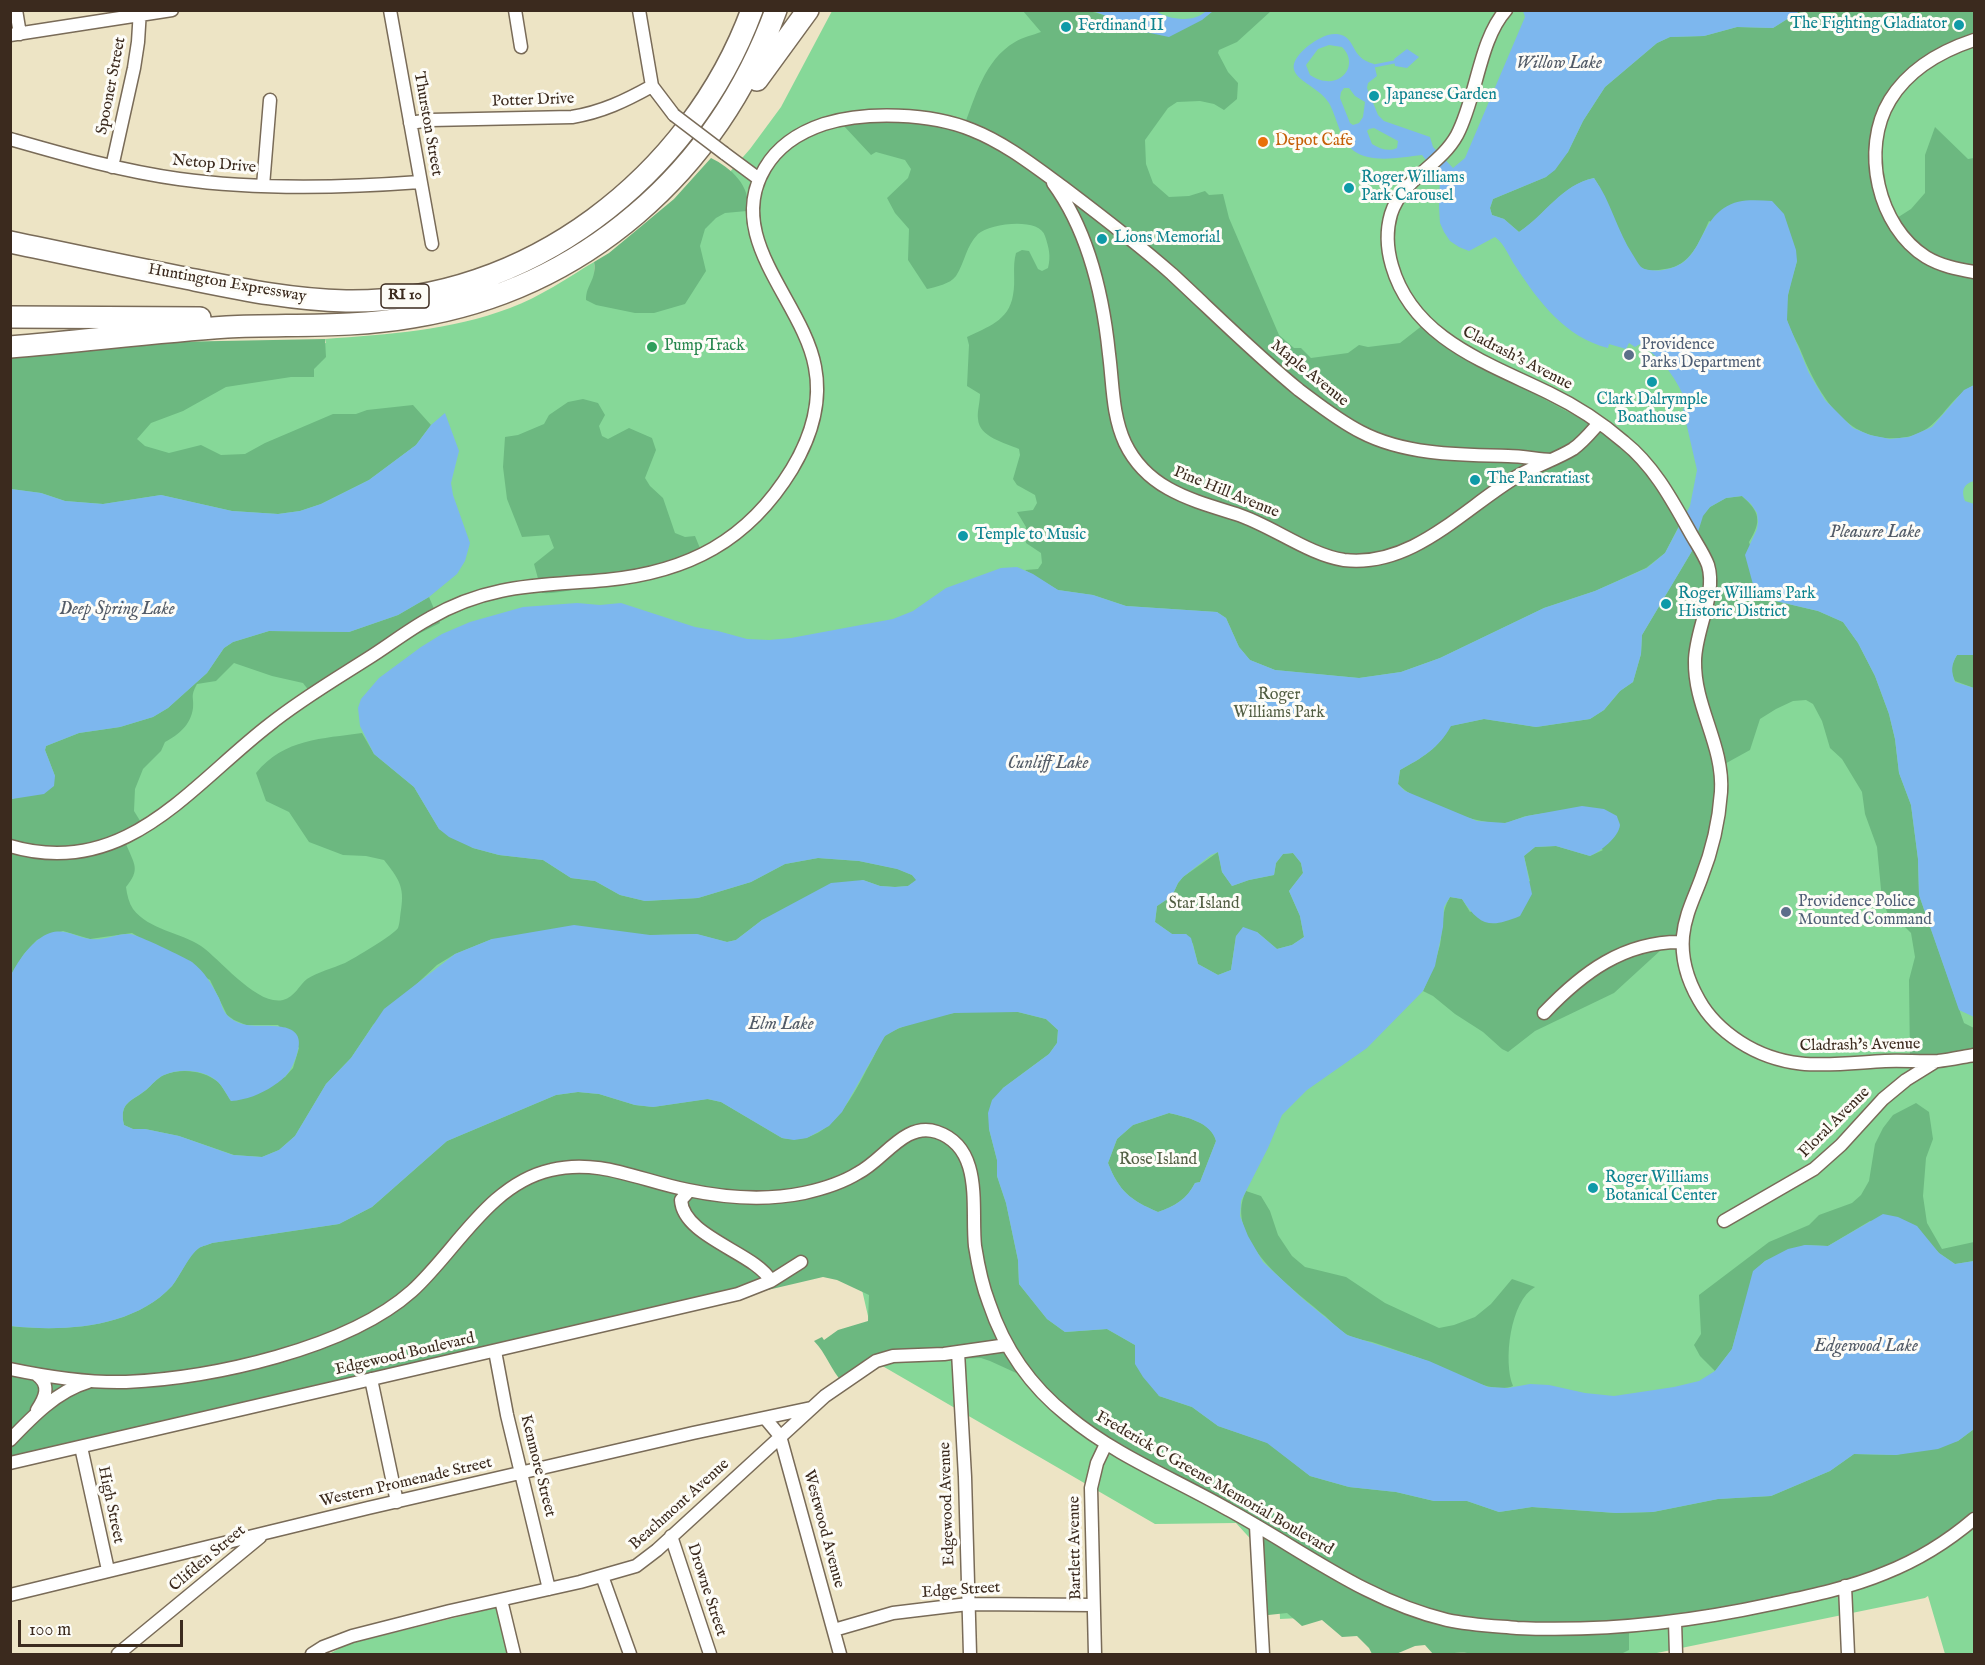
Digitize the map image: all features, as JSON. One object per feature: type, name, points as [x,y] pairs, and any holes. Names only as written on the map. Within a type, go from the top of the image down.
[{"type":"highway","name":"Huntington Expressway","points":[[10,242],[249,291],[308,299],[347,301],[388,299],[466,282],[513,265],[557,243],[607,210],[644,178],[678,142],[712,93],[732,58],[752,10]]},
{"type":"highway","name":"RI 10","points":[[10,317],[154,317],[350,324],[402,319],[453,309],[512,290],[586,251],[637,214],[682,170],[732,104],[752,68],[776,10]]},
{"type":"highway","points":[[709,137],[745,97],[808,10]]},
{"type":"highway","points":[[10,347],[224,328],[350,324]]},
{"type":"street","points":[[16,10],[15,35],[140,13],[172,10]]},
{"type":"street","name":"Thurston Street","points":[[390,10],[432,243]]},
{"type":"street","points":[[515,10],[521,47]]},
{"type":"street","points":[[639,10],[652,86],[674,115],[759,180]]},
{"type":"street","name":"Cladrash's Avenue","points":[[1506,10],[1491,33],[1473,95],[1458,133],[1442,154],[1403,191],[1389,219],[1389,256],[1398,281],[1409,301],[1431,327],[1458,349],[1562,399],[1599,423],[1644,461],[1675,506],[1708,566],[1709,585],[1697,636],[1695,666],[1700,702],[1719,757],[1722,783],[1719,814],[1711,848],[1689,909],[1682,942],[1687,974],[1703,1007],[1721,1028],[1758,1052],[1782,1061],[1806,1065],[1890,1060],[1936,1061],[1974,1055]]},
{"type":"street","name":"Spooner Street","points":[[112,167],[134,68],[140,13]]},
{"type":"street","points":[[1974,40],[1931,59],[1895,93],[1882,118],[1877,142],[1876,164],[1884,205],[1907,241],[1920,253],[1936,262],[1974,272]]},
{"type":"street","name":"Potter Drive","points":[[410,123],[430,120],[572,117],[593,114],[612,107],[652,86]]},
{"type":"street","points":[[263,186],[270,99]]},
{"type":"street","points":[[10,846],[50,853],[88,850],[112,842],[150,823],[176,806],[252,738],[285,713],[420,624],[455,605],[503,590],[567,581],[606,580],[675,567],[709,553],[738,532],[770,499],[790,472],[813,422],[817,395],[816,369],[798,317],[768,268],[758,243],[753,210],[759,180],[772,158],[797,136],[830,122],[882,116],[937,121],[971,129],[996,141],[1044,174]]},
{"type":"street","name":"Netop Drive","points":[[10,139],[112,167],[213,183],[263,186],[367,186],[420,182]]},
{"type":"street","name":"Pine Hill Avenue","points":[[1044,174],[1061,196],[1082,237],[1092,263],[1103,306],[1114,407],[1121,434],[1142,469],[1165,488],[1188,499],[1256,521],[1327,556],[1344,560],[1362,560],[1397,553],[1416,545],[1518,476],[1551,460]]},
{"type":"street","name":"Maple Avenue","points":[[1044,174],[1150,255],[1291,383],[1356,430],[1382,442],[1408,448],[1551,460]]},
{"type":"street","points":[[1551,460],[1573,448],[1599,423]]},
{"type":"street","points":[[1544,1013],[1573,983],[1611,958],[1645,946],[1682,942]]},
{"type":"street","name":"Floral Avenue","points":[[1724,1221],[1814,1169],[1883,1099],[1906,1080],[1936,1061]]},
{"type":"street","name":"Frederick C Greene Memorial Boulevard","points":[[10,1369],[37,1375],[120,1382],[224,1368],[290,1352],[351,1329],[378,1316],[415,1287],[505,1192],[535,1174],[546,1171],[594,1166],[689,1191],[759,1198],[805,1193],[835,1184],[860,1173],[912,1132],[928,1130],[942,1134],[959,1147],[970,1166],[974,1188],[975,1236],[979,1267],[989,1304],[1007,1345],[1022,1370],[1037,1388],[1070,1419],[1106,1444],[1381,1598],[1445,1620],[1481,1625],[1546,1629],[1675,1621],[1769,1605],[1880,1575],[1913,1561],[1948,1540],[1974,1519]]},
{"type":"street","points":[[689,1191],[683,1196],[681,1204],[689,1219],[726,1248],[765,1272],[771,1281]]},
{"type":"street","name":"Edgewood Boulevard","points":[[10,1463],[738,1294],[771,1281],[801,1262]]},
{"type":"street","name":"Beachmont Avenue","points":[[312,1654],[323,1647],[352,1636],[636,1566],[811,1408],[839,1385],[882,1358],[958,1352],[1007,1345]]},
{"type":"street","name":"Kenmore Street","points":[[495,1351],[507,1414],[549,1589]]},
{"type":"street","name":"Edgewood Avenue","points":[[958,1352],[965,1477],[970,1654]]},
{"type":"street","points":[[32,1417],[46,1392],[45,1383],[37,1375]]},
{"type":"street","points":[[371,1379],[397,1502]]},
{"type":"street","points":[[10,1440],[32,1417],[69,1390],[93,1381]]},
{"type":"street","name":"Western Promenade Street","points":[[10,1595],[397,1502],[811,1408]]},
{"type":"street","name":"Westwood Avenue","points":[[765,1418],[780,1436],[840,1654]]},
{"type":"street","name":"Bartlett Avenue","points":[[1095,1654],[1091,1488],[1097,1463],[1106,1444]]},
{"type":"street","name":"High Street","points":[[81,1447],[108,1570]]},
{"type":"street","points":[[1256,1526],[1263,1654]]},
{"type":"street","name":"Clifden Street","points":[[118,1654],[263,1534]]},
{"type":"street","name":"Drowne Street","points":[[671,1536],[710,1654]]},
{"type":"street","points":[[602,1576],[630,1654]]},
{"type":"street","points":[[1845,1586],[1848,1654]]},
{"type":"street","points":[[501,1600],[514,1654]]},
{"type":"street","name":"Edge Street","points":[[834,1630],[893,1613],[968,1604],[1093,1605]]},
{"type":"street","points":[[1675,1621],[1676,1654]]},
{"type":"green space","name":"Roger Williams Park","points":[[832,11],[1974,11],[1974,1654],[1945,1654],[1928,1596],[1652,1654],[1477,1654],[1362,1634],[1361,1615],[1280,1619],[1278,1569],[1236,1523],[1155,1524],[879,1364],[854,1255],[11,1450],[10,389],[326,343],[325,339],[442,327],[487,316],[521,304],[594,262],[593,280],[729,173],[781,107]]},
{"type":"green space","points":[[1023,11],[1091,12],[1115,20],[1126,28],[1205,17],[1213,11],[1271,11],[1237,42],[1219,50],[1218,53],[1228,72],[1238,83],[1237,99],[1224,110],[1214,104],[1200,101],[1177,102],[1168,108],[1145,140],[1146,164],[1153,183],[1169,197],[1189,196],[1205,191],[1209,195],[1223,194],[1229,218],[1279,335],[1294,348],[1301,348],[1311,358],[1348,353],[1359,345],[1368,347],[1400,343],[1423,325],[1469,359],[1600,429],[1631,454],[1679,521],[1680,524],[1665,553],[1646,568],[1595,591],[1544,608],[1440,658],[1401,672],[1359,678],[1275,670],[1250,660],[1239,647],[1226,618],[1217,612],[1126,606],[1093,595],[1058,590],[1025,570],[1038,569],[1042,563],[1041,553],[1026,543],[1026,527],[1017,512],[1033,510],[1037,503],[1035,495],[1017,485],[1013,479],[1020,455],[1019,449],[988,435],[979,425],[980,394],[967,386],[969,345],[967,337],[996,322],[1007,311],[1014,290],[1016,253],[1022,250],[1029,251],[1038,269],[1042,271],[1048,268],[1049,252],[1045,236],[1041,230],[1025,224],[1003,225],[984,230],[971,244],[956,276],[943,285],[927,289],[908,260],[909,229],[895,213],[887,198],[908,178],[911,169],[905,160],[876,152],[871,155],[843,125],[848,122],[903,119],[963,129],[982,81],[995,59],[1015,42],[1041,32]]},
{"type":"green space","points":[[1800,11],[1974,11],[1974,41],[1940,55],[1892,97],[1872,164],[1889,223],[1911,209],[1925,193],[1925,155],[1935,127],[1968,159],[1974,158],[1974,385],[1957,398],[1928,428],[1907,437],[1886,438],[1868,434],[1852,426],[1838,414],[1816,384],[1787,320],[1788,298],[1797,261],[1709,221],[1693,252],[1681,263],[1665,269],[1642,268],[1630,253],[1594,178],[1572,187],[1519,232],[1504,219],[1492,215],[1490,208],[1493,199],[1546,177],[1568,152],[1583,121],[1605,87],[1657,43],[1670,37],[1704,36],[1737,27],[1773,28]]},
{"type":"green space","points":[[711,158],[726,167],[743,186],[748,202],[747,211],[725,213],[705,229],[700,246],[706,271],[685,304],[654,313],[635,313],[596,305],[586,300],[594,273],[594,262],[609,253],[674,199]]},
{"type":"green space","points":[[325,339],[326,357],[314,369],[314,377],[291,377],[226,387],[183,411],[151,423],[137,439],[145,446],[169,453],[201,445],[221,455],[245,454],[333,414],[356,414],[367,410],[413,405],[431,425],[416,445],[369,480],[321,504],[300,511],[278,514],[232,511],[161,495],[103,504],[65,501],[41,493],[11,489],[11,355],[169,342]]},
{"type":"green space","points":[[583,399],[598,403],[605,415],[599,426],[602,436],[608,439],[629,428],[652,438],[656,450],[645,478],[663,498],[675,533],[685,537],[695,536],[704,558],[678,571],[646,580],[542,593],[534,564],[554,548],[549,535],[522,537],[507,499],[503,467],[505,437],[518,435],[544,424],[549,415],[568,402]]},
{"type":"green space","points":[[1742,496],[1756,512],[1756,528],[1749,542],[1767,599],[1818,611],[1843,622],[1858,643],[1875,676],[1889,714],[1899,773],[1911,805],[1918,859],[1919,895],[1964,1023],[1974,1028],[1974,1057],[1910,1061],[1909,980],[1915,957],[1911,933],[1903,925],[1890,919],[1882,900],[1877,847],[1865,814],[1862,792],[1842,759],[1830,748],[1822,721],[1813,704],[1806,700],[1793,701],[1760,719],[1750,750],[1721,766],[1722,786],[1685,928],[1614,993],[1535,1031],[1508,1052],[1423,991],[1438,951],[1444,914],[1450,897],[1462,899],[1470,912],[1530,881],[1524,856],[1535,847],[1556,846],[1590,856],[1603,850],[1555,812],[1537,814],[1505,823],[1494,823],[1464,817],[1432,805],[1398,784],[1400,770],[1429,752],[1446,734],[1450,726],[1484,719],[1536,727],[1590,719],[1604,710],[1620,691],[1633,682],[1641,654],[1642,635],[1692,551],[1702,516],[1710,507],[1726,498]]},
{"type":"green space","points":[[429,597],[440,623],[418,634],[316,700],[303,683],[272,676],[234,663],[216,681],[197,684],[193,694],[190,720],[179,733],[165,742],[161,751],[143,769],[135,789],[134,811],[147,832],[126,844],[135,871],[126,887],[130,904],[140,916],[147,922],[201,946],[251,989],[273,1000],[287,998],[294,994],[307,979],[349,961],[395,931],[400,921],[401,888],[397,877],[384,860],[343,855],[309,842],[289,812],[266,801],[256,773],[267,761],[279,753],[305,742],[362,733],[374,754],[414,787],[439,829],[473,848],[499,855],[543,860],[571,878],[595,881],[620,895],[645,901],[698,898],[751,882],[785,864],[818,858],[859,861],[898,869],[912,875],[917,880],[908,886],[895,887],[880,886],[863,880],[762,920],[736,940],[727,942],[696,934],[492,939],[455,954],[437,965],[373,1025],[351,1058],[326,1084],[295,1136],[279,1150],[262,1157],[234,1155],[179,1136],[145,1129],[133,1129],[124,1125],[123,1112],[128,1103],[164,1075],[184,1071],[206,1075],[218,1082],[231,1101],[285,1077],[293,1068],[299,1048],[278,1025],[246,1025],[234,1020],[227,1015],[210,980],[132,933],[90,939],[63,931],[37,940],[24,954],[11,975],[11,797],[13,799],[55,776],[45,750],[46,746],[79,733],[120,727],[153,717],[168,708],[207,673],[224,648],[233,642],[269,631],[349,632],[398,615]]},
{"type":"green space","points":[[1957,655],[1974,655],[1974,688],[1955,681],[1952,674],[1952,665]]},
{"type":"green space","name":"Star Island","points":[[1218,852],[1222,872],[1232,886],[1274,875],[1276,863],[1283,854],[1293,853],[1301,863],[1303,873],[1289,891],[1300,916],[1304,937],[1292,945],[1277,949],[1257,932],[1236,936],[1231,970],[1218,975],[1198,964],[1193,944],[1186,934],[1172,934],[1155,922],[1157,906],[1172,896],[1183,877]]},
{"type":"green space","points":[[1018,1012],[1046,1019],[1058,1030],[1057,1043],[1049,1054],[1003,1088],[989,1129],[997,1160],[997,1176],[1006,1203],[1018,1260],[1019,1284],[1047,1319],[1065,1332],[1107,1329],[1135,1345],[1159,1396],[1192,1407],[1218,1426],[1268,1443],[1310,1476],[1349,1487],[1396,1492],[1434,1501],[1467,1501],[1499,1512],[1532,1507],[1616,1513],[1653,1512],[1718,1499],[1771,1496],[1830,1471],[1854,1454],[1896,1455],[1958,1441],[1974,1429],[1974,1514],[1942,1541],[1893,1566],[1785,1601],[1629,1624],[1629,1650],[1621,1654],[1433,1654],[1425,1645],[1415,1646],[1396,1654],[1372,1654],[1357,1636],[1342,1637],[1322,1620],[1302,1626],[1287,1613],[1259,1616],[1257,1528],[1126,1453],[1025,1377],[981,1358],[886,1361],[843,1383],[814,1341],[822,1337],[824,1340],[838,1330],[868,1321],[869,1295],[837,1280],[823,1277],[11,1464],[10,1326],[75,1327],[118,1319],[138,1311],[156,1300],[172,1286],[192,1255],[200,1247],[212,1243],[339,1224],[372,1207],[447,1141],[556,1095],[578,1092],[599,1094],[635,1105],[653,1107],[707,1099],[721,1102],[782,1138],[799,1139],[815,1134],[828,1126],[839,1114],[858,1085],[882,1040],[890,1033],[918,1022],[954,1013]]},
{"type":"green space","points":[[1916,1103],[1929,1112],[1933,1139],[1926,1158],[1923,1196],[1927,1223],[1942,1249],[1974,1242],[1974,1261],[1955,1264],[1939,1253],[1929,1242],[1870,1221],[1828,1246],[1805,1245],[1765,1261],[1754,1271],[1732,1349],[1715,1371],[1700,1356],[1694,1345],[1701,1334],[1699,1295],[1769,1242],[1809,1225],[1819,1215],[1852,1203],[1861,1195],[1869,1181],[1875,1144],[1883,1128],[1893,1115]]},
{"type":"green space","name":"Rose Island","points":[[1169,1113],[1204,1125],[1214,1135],[1216,1141],[1200,1182],[1195,1183],[1180,1201],[1158,1212],[1127,1194],[1121,1188],[1108,1163],[1117,1139],[1133,1125]]},
{"type":"green space","points":[[1246,1191],[1261,1196],[1270,1211],[1278,1235],[1292,1256],[1305,1267],[1346,1277],[1385,1303],[1439,1328],[1475,1317],[1491,1304],[1512,1279],[1535,1287],[1526,1294],[1514,1318],[1509,1348],[1510,1375],[1513,1386],[1504,1388],[1484,1385],[1425,1360],[1355,1338],[1343,1332],[1280,1277],[1252,1245],[1244,1227],[1241,1209]]},
{"type":"green space","points":[[498,1607],[509,1654],[329,1654],[348,1644]]},
{"type":"water","points":[[1093,11],[1156,11],[1174,18],[1189,19],[1206,11],[1213,11],[1202,20],[1169,37],[1126,28],[1117,20]]},
{"type":"water","points":[[1523,11],[1800,11],[1773,28],[1737,27],[1704,36],[1670,37],[1657,43],[1605,87],[1583,121],[1568,152],[1555,170],[1546,177],[1493,199],[1490,208],[1492,215],[1504,219],[1519,232],[1563,193],[1594,178],[1605,196],[1627,246],[1641,267],[1657,271],[1676,266],[1685,260],[1692,253],[1708,225],[1724,208],[1741,201],[1772,201],[1784,214],[1796,250],[1797,261],[1788,295],[1787,320],[1809,373],[1825,400],[1853,428],[1870,435],[1890,439],[1909,437],[1932,427],[1964,390],[1974,385],[1974,481],[1965,486],[1963,494],[1965,501],[1974,504],[1974,655],[1957,655],[1952,668],[1955,682],[1974,688],[1974,1017],[1959,1010],[1919,895],[1918,859],[1911,805],[1899,773],[1889,714],[1875,676],[1858,643],[1843,622],[1818,611],[1767,599],[1754,588],[1745,555],[1757,529],[1757,513],[1742,496],[1726,498],[1710,507],[1703,516],[1692,551],[1642,635],[1641,654],[1633,682],[1620,691],[1604,710],[1590,719],[1536,727],[1484,719],[1451,726],[1429,752],[1400,770],[1398,784],[1405,791],[1477,821],[1505,823],[1527,816],[1582,806],[1604,809],[1617,816],[1619,830],[1608,844],[1590,856],[1556,846],[1535,847],[1524,856],[1532,894],[1520,916],[1501,922],[1487,922],[1475,915],[1462,899],[1450,897],[1444,907],[1443,927],[1435,966],[1423,991],[1367,1048],[1307,1090],[1282,1115],[1241,1201],[1240,1216],[1263,1262],[1347,1335],[1429,1361],[1488,1387],[1549,1385],[1585,1393],[1614,1396],[1699,1381],[1715,1371],[1732,1349],[1753,1271],[1765,1261],[1788,1249],[1805,1245],[1828,1246],[1883,1214],[1898,1217],[1917,1226],[1939,1253],[1955,1264],[1974,1261],[1974,1429],[1958,1441],[1938,1449],[1896,1455],[1854,1454],[1830,1471],[1771,1496],[1718,1499],[1653,1512],[1616,1513],[1532,1507],[1499,1512],[1467,1501],[1434,1501],[1396,1492],[1349,1487],[1310,1476],[1267,1443],[1218,1426],[1192,1407],[1159,1396],[1135,1364],[1135,1345],[1107,1329],[1065,1332],[1047,1319],[1019,1284],[1018,1260],[1006,1203],[997,1176],[997,1160],[989,1129],[988,1113],[992,1100],[1003,1088],[1049,1054],[1057,1043],[1058,1030],[1046,1019],[1018,1012],[954,1013],[899,1028],[885,1036],[842,1112],[829,1126],[807,1138],[794,1140],[782,1138],[721,1102],[708,1099],[653,1107],[635,1105],[599,1094],[578,1092],[556,1095],[447,1141],[372,1207],[339,1224],[212,1243],[200,1247],[192,1255],[172,1286],[156,1300],[138,1311],[118,1319],[75,1327],[11,1326],[11,975],[27,950],[50,933],[70,933],[90,939],[125,934],[141,938],[197,966],[211,984],[223,1009],[233,1020],[247,1025],[283,1027],[297,1035],[299,1043],[291,1069],[278,1083],[258,1094],[231,1101],[220,1084],[206,1074],[177,1071],[159,1078],[127,1103],[123,1112],[124,1125],[133,1129],[145,1129],[179,1136],[233,1155],[262,1157],[279,1150],[295,1136],[326,1084],[351,1058],[384,1009],[455,954],[492,939],[574,925],[650,935],[697,934],[727,942],[736,940],[762,920],[831,883],[863,880],[880,886],[895,887],[908,886],[916,880],[912,875],[897,869],[859,861],[818,858],[785,864],[751,882],[698,898],[645,901],[620,895],[595,881],[571,878],[543,860],[499,855],[473,848],[449,837],[439,829],[414,787],[374,754],[360,726],[358,708],[361,699],[379,678],[442,634],[470,622],[523,607],[621,603],[695,627],[747,639],[791,638],[893,619],[913,611],[946,588],[1001,568],[1017,567],[1058,590],[1093,595],[1126,606],[1217,612],[1226,618],[1239,647],[1250,660],[1275,670],[1359,678],[1401,672],[1440,658],[1544,608],[1595,591],[1647,568],[1665,553],[1690,506],[1697,470],[1683,409],[1687,404],[1668,370],[1656,356],[1640,344],[1635,347],[1629,343],[1626,349],[1609,344],[1608,348],[1579,336],[1566,327],[1534,293],[1495,237],[1469,251],[1450,241],[1440,223],[1440,177],[1422,155],[1378,159],[1354,151],[1345,141],[1329,103],[1295,72],[1294,65],[1298,56],[1308,46],[1329,35],[1344,36],[1360,57],[1374,64],[1377,76],[1368,83],[1367,88],[1378,115],[1384,121],[1430,137],[1433,147],[1453,168],[1465,158],[1525,17]],"holes":[[[1329,45],[1342,47],[1349,62],[1344,75],[1330,81],[1320,80],[1310,75],[1306,65],[1318,49]],[[1344,88],[1349,88],[1355,96],[1365,102],[1363,117],[1359,123],[1353,125],[1350,123],[1340,98]],[[1374,128],[1398,141],[1397,148],[1391,150],[1372,144],[1367,131]],[[1218,852],[1222,872],[1232,886],[1274,875],[1276,863],[1283,854],[1293,853],[1301,863],[1303,873],[1289,891],[1300,916],[1304,937],[1292,945],[1277,949],[1257,932],[1243,927],[1236,936],[1231,970],[1218,975],[1198,964],[1191,938],[1186,934],[1172,934],[1155,922],[1157,906],[1172,896],[1183,877]],[[1169,1113],[1203,1125],[1209,1129],[1216,1141],[1200,1182],[1195,1183],[1180,1201],[1158,1212],[1133,1199],[1117,1181],[1108,1163],[1117,1139],[1133,1125]]]},
{"type":"water","points":[[1407,49],[1419,57],[1407,68],[1395,66],[1394,59]]},
{"type":"water","name":"Deep Spring Lake","points":[[445,413],[459,451],[451,483],[453,495],[470,543],[465,561],[457,574],[429,597],[398,615],[349,632],[269,631],[233,642],[224,648],[207,673],[168,708],[153,717],[120,727],[79,733],[46,746],[45,750],[55,776],[54,786],[44,794],[12,799],[11,489],[41,493],[65,501],[103,504],[161,495],[232,511],[278,514],[300,511],[321,504],[369,480],[416,445],[431,425]]},
{"type":"waterway","points":[[1374,66],[1394,62]]},
{"type":"place","name":"The Fighting Gladiator","points":[[1959,25]]},
{"type":"place","name":"Ferdinand II","points":[[1066,27]]},
{"type":"place","name":"Japanese Garden","points":[[1374,96]]},
{"type":"place","name":"Depot Cafe","points":[[1263,142]]},
{"type":"place","name":"Roger Williams Park Carousel","points":[[1349,188]]},
{"type":"place","name":"Lions Memorial","points":[[1102,239]]},
{"type":"place","name":"Pump Track","points":[[652,347]]},
{"type":"place","name":"Providence Parks Department","points":[[1629,355]]},
{"type":"place","name":"Clark Dalrymple Boathouse","points":[[1652,382]]},
{"type":"place","name":"The Pancratiast","points":[[1475,480]]},
{"type":"place","name":"Temple to Music","points":[[963,536]]},
{"type":"place","name":"Roger Williams Park Historic District","points":[[1666,604]]},
{"type":"place","name":"Providence Police Mounted Command","points":[[1786,912]]},
{"type":"place","name":"Roger Williams Botanical Center","points":[[1593,1188]]},
{"type":"water label","name":"Willow Lake","points":[[1559,64]]},
{"type":"water label","name":"Pleasure Lake","points":[[1875,533]]},
{"type":"water label","name":"Cunliff Lake","points":[[1048,764]]},
{"type":"water label","name":"Elm Lake","points":[[781,1025]]},
{"type":"water label","name":"Edgewood Lake","points":[[1866,1347]]}]
